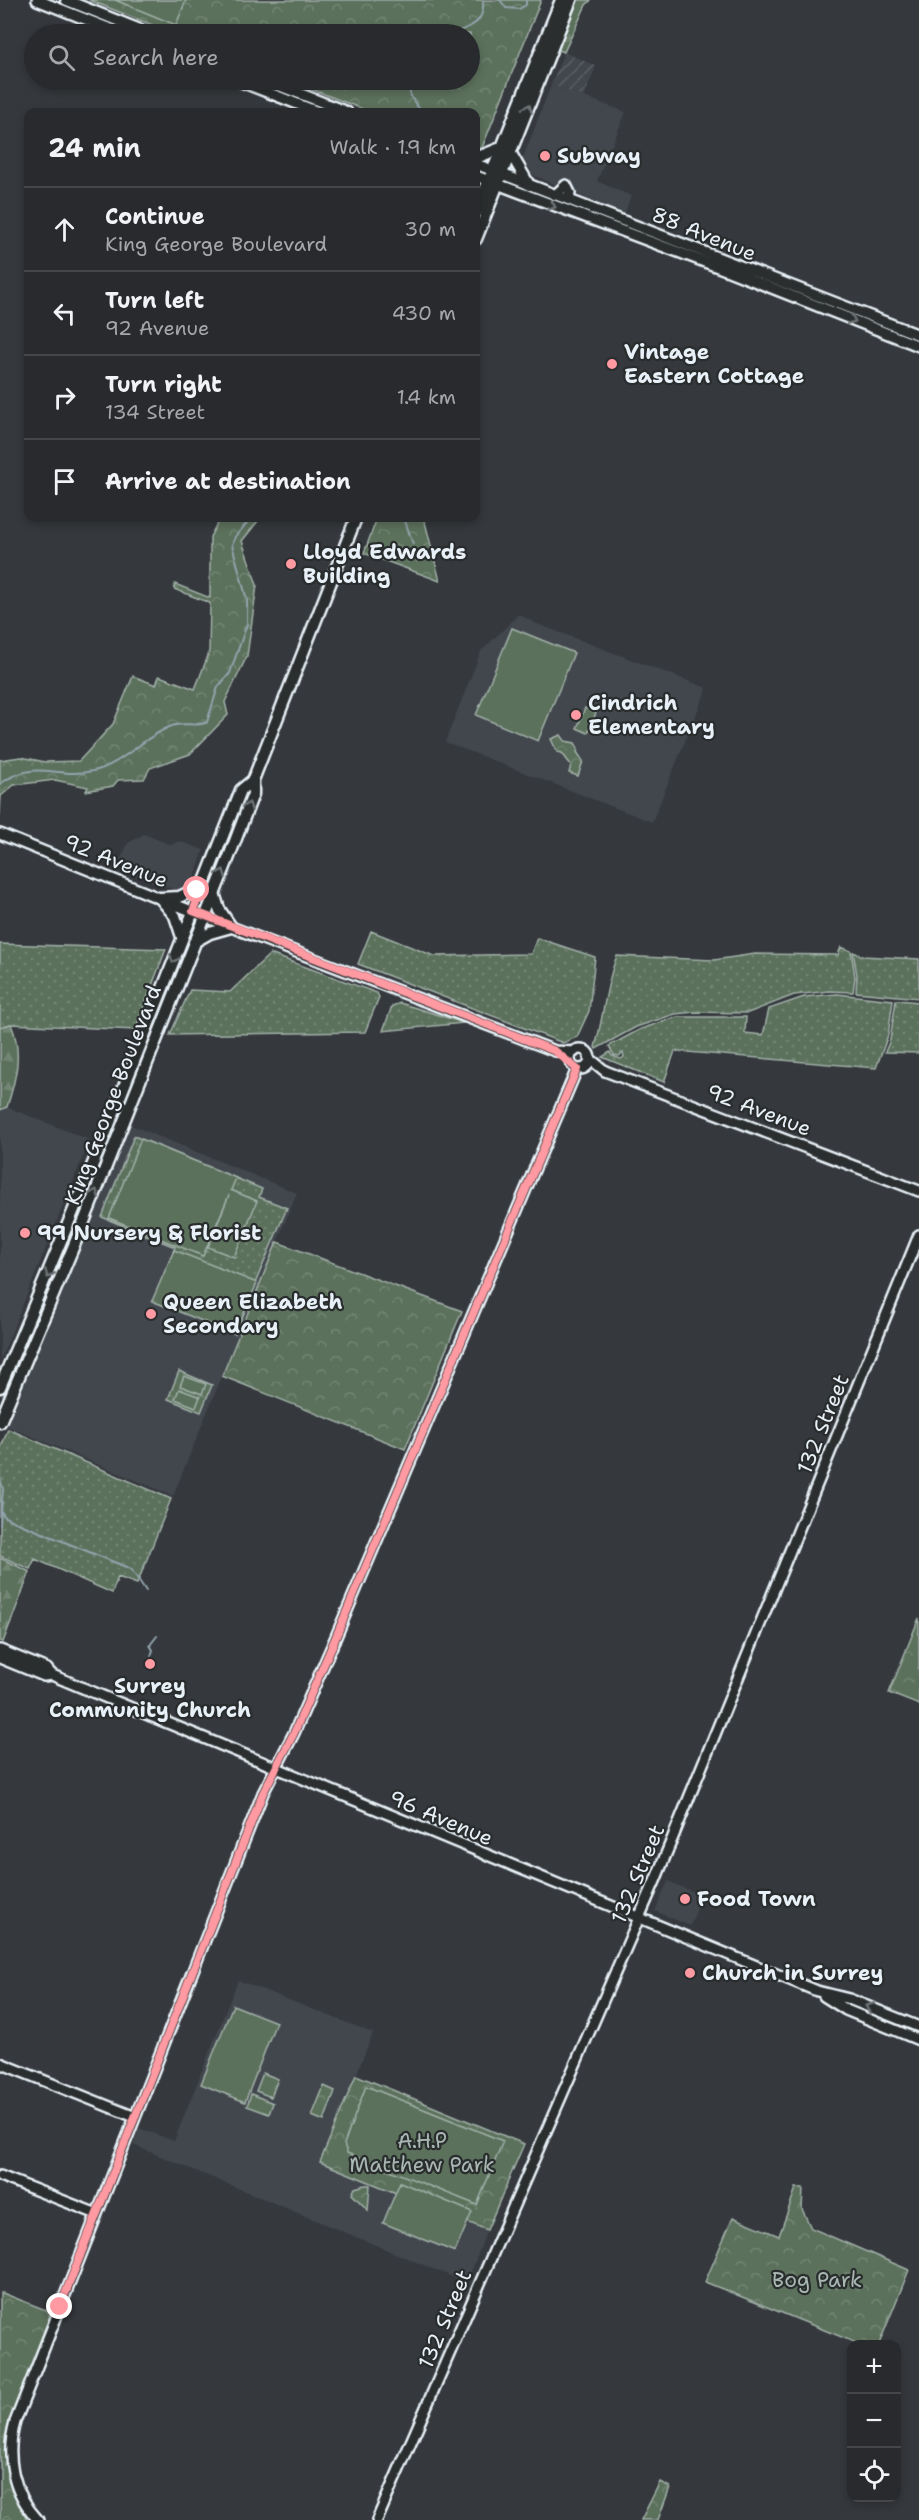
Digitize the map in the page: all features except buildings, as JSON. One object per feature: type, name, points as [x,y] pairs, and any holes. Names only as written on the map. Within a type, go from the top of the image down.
[{"type":"main road","points":[[38,0],[98,24]]},
{"type":"main road","points":[[66,0],[127,24]]},
{"type":"main road","points":[[480,226],[505,150],[561,0]]},
{"type":"main road","points":[[505,150],[571,0]]},
{"type":"main road","points":[[262,90],[308,108]]},
{"type":"main road","points":[[291,90],[337,108]]},
{"type":"main road","points":[[480,157],[505,150]]},
{"type":"main road","points":[[505,150],[529,185]]},
{"type":"main road","name":"88 Avenue","points":[[480,167],[495,178],[919,346]]},
{"type":"main road","name":"88 Avenue","points":[[480,176],[529,185],[555,195],[566,185],[570,193],[569,200],[919,335]]},
{"type":"main road","points":[[480,202],[495,178]]},
{"type":"main road","name":"King George Boulevard","points":[[0,1422],[85,1219],[253,794],[253,780],[354,522]]},
{"type":"main road","name":"King George Boulevard","points":[[1,1380],[94,1161],[241,790],[253,780]]},
{"type":"main road","name":"92 Avenue","points":[[0,834],[231,927],[555,1051]]},
{"type":"main road","points":[[160,898],[179,897],[203,886]]},
{"type":"main road","points":[[194,943],[210,933],[231,927],[219,909],[214,893]]},
{"type":"main road","points":[[160,898],[176,915],[182,937]]},
{"type":"main road","points":[[555,1051],[574,1052]]},
{"type":"main road","points":[[555,1051],[577,1066],[605,1071]]},
{"type":"main road","name":"92 Avenue","points":[[574,1052],[584,1051],[605,1071],[919,1191]]},
{"type":"main road","points":[[574,1052],[570,1056],[577,1066]]},
{"type":"main road","points":[[38,2520],[19,2493],[12,2470],[12,2433],[227,1881],[275,1769],[294,1733],[332,1646],[577,1066],[589,1058]]},
{"type":"main road","name":"132 Street","points":[[377,2520],[639,1919],[919,1235]]},
{"type":"main road","points":[[1,1380],[17,1382]]},
{"type":"main road","name":"96 Avenue","points":[[0,1650],[47,1669],[52,1675],[275,1769],[639,1919],[817,1991],[849,1999],[919,2027]]},
{"type":"main road","name":"96 Avenue","points":[[0,1658],[44,1676],[52,1675]]},
{"type":"main road","name":"96 Avenue","points":[[817,1991],[846,2010],[919,2040]]},
{"type":"main road","points":[[0,2063],[135,2117]]},
{"type":"main road","points":[[0,2176],[97,2214]]},
{"type":"shaded area","points":[[564,52],[596,66],[584,97],[551,85]]},
{"type":"shaded area","points":[[551,85],[626,112],[597,181],[631,196],[624,215],[533,175],[523,158]]},
{"type":"shaded area","name":"Cindrich Elementary","points":[[519,614],[535,623],[707,688],[652,822],[445,742],[481,651]]},
{"type":"shaded area","points":[[144,834],[171,845],[179,841],[204,850],[192,885],[177,891],[117,867],[128,843]]},
{"type":"shaded area","points":[[7,1107],[90,1140],[0,1361],[0,1110]]},
{"type":"shaded area","name":"Queen Elizabeth Secondary","points":[[131,1125],[297,1193],[173,1496],[7,1426]]},
{"type":"shaded area","points":[[668,1881],[702,1896],[690,1926],[655,1911]]},
{"type":"shaded area","points":[[238,1980],[373,2033],[321,2162],[487,2230],[467,2283],[133,2145],[139,2128],[174,2141]]},
{"type":"green space","points":[[89,0],[541,0],[480,148],[480,108],[360,108],[314,90],[480,90],[480,24],[150,24]]},
{"type":"green space","points":[[115,0],[186,0],[176,24]]},
{"type":"green space","points":[[577,0],[591,0],[586,5],[564,52],[556,49]]},
{"type":"green space","points":[[218,522],[257,522],[242,541],[257,585],[247,656],[225,702],[228,715],[190,754],[150,768],[144,779],[118,780],[113,786],[86,791],[88,787],[55,780],[14,785],[1,796],[0,816],[0,760],[21,757],[45,762],[79,761],[113,724],[133,676],[156,685],[159,676],[195,689],[209,653],[210,603],[174,589],[175,584],[210,598],[210,537]]},
{"type":"green space","points":[[376,522],[425,522],[440,581],[364,553]]},
{"type":"green space","points":[[512,628],[574,653],[538,741],[476,715]]},
{"type":"green space","points":[[585,708],[596,713],[588,733],[577,728]]},
{"type":"green space","points":[[561,735],[565,741],[575,743],[578,748],[577,752],[583,761],[578,776],[569,773],[571,765],[562,753],[557,752],[551,739]]},
{"type":"green space","points":[[371,931],[434,956],[531,954],[537,938],[595,957],[589,1011],[577,1037],[563,1043],[358,964]]},
{"type":"green space","points":[[0,944],[166,949],[135,1030],[11,1024],[0,1027]]},
{"type":"green space","points":[[841,947],[851,951],[855,977],[853,992],[829,991],[794,995],[748,1013],[675,1014],[636,1027],[596,1049],[595,1047],[617,956],[714,960],[755,954],[838,955]]},
{"type":"green space","points":[[853,952],[863,956],[919,959],[919,998],[856,992],[857,975]]},
{"type":"green space","points":[[270,954],[377,993],[379,997],[365,1032],[170,1035],[190,990],[230,992]]},
{"type":"green space","points":[[837,994],[893,1000],[888,1035],[876,1068],[675,1051],[664,1082],[602,1057],[610,1052],[612,1056],[621,1059],[624,1057],[623,1053],[619,1056],[614,1055],[609,1046],[641,1029],[677,1017],[746,1017],[745,1033],[763,1035],[769,1009],[804,997]]},
{"type":"green space","points":[[896,1000],[919,1002],[919,1053],[885,1052],[890,1040]]},
{"type":"green space","points":[[400,1003],[464,1023],[383,1031],[392,1006]]},
{"type":"green space","points":[[11,1024],[17,1045],[17,1066],[7,1107],[0,1110],[0,1027]]},
{"type":"green space","points":[[134,1136],[262,1189],[259,1197],[287,1208],[234,1333],[154,1300],[175,1247],[102,1217]]},
{"type":"green space","points":[[141,1139],[236,1178],[231,1190],[257,1201],[234,1257],[208,1247],[229,1195],[203,1256],[109,1218]]},
{"type":"green space","points":[[277,1242],[462,1311],[405,1449],[222,1376]]},
{"type":"green space","points":[[174,1250],[257,1283],[235,1334],[152,1301]]},
{"type":"green space","points":[[179,1371],[212,1385],[201,1412],[168,1399]]},
{"type":"green space","points":[[184,1376],[206,1384],[202,1394],[180,1386]]},
{"type":"green space","points":[[179,1389],[200,1397],[196,1407],[175,1399]]},
{"type":"green space","points":[[8,1429],[171,1499],[137,1584],[118,1577],[112,1593],[35,1559],[30,1569],[0,1556],[0,1450]]},
{"type":"green space","points":[[0,1558],[30,1572],[3,1642],[0,1641]]},
{"type":"green space","points":[[919,1618],[919,1705],[889,1693]]},
{"type":"green space","points":[[233,2005],[276,2022],[245,2102],[201,2084]]},
{"type":"green space","points":[[263,2073],[278,2079],[271,2097],[256,2091]]},
{"type":"green space","name":"A.H.P Matthew Park","points":[[356,2075],[524,2144],[487,2230],[320,2162]]},
{"type":"green space","points":[[324,2086],[335,2091],[324,2121],[312,2116]]},
{"type":"green space","points":[[366,2086],[503,2141],[477,2205],[347,2153],[344,2144]]},
{"type":"green space","points":[[251,2094],[273,2103],[269,2114],[247,2106]]},
{"type":"green space","points":[[400,2182],[472,2212],[455,2252],[383,2223]]},
{"type":"green space","points":[[370,2185],[368,2210],[352,2194],[355,2188]]},
{"type":"green space","name":"Bog Park","points":[[796,2188],[803,2188],[802,2209],[811,2228],[909,2270],[881,2340],[849,2340],[705,2282],[733,2217],[779,2236]]},
{"type":"green space","points":[[0,2292],[46,2310],[50,2316],[11,2417],[6,2440],[6,2460],[10,2482],[27,2520],[0,2520]]},
{"type":"green space","points":[[660,2482],[670,2487],[658,2520],[641,2520]]},
{"type":"waterway","points":[[474,24],[482,14],[483,0]]},
{"type":"waterway","points":[[500,0],[506,8],[519,9],[526,5],[526,0]]},
{"type":"waterway","points":[[410,90],[413,101],[419,108]]},
{"type":"waterway","points":[[0,784],[24,772],[80,773],[104,768],[152,736],[172,726],[207,722],[218,687],[230,673],[247,624],[247,600],[232,545],[235,537],[248,522]]},
{"type":"waterway","points":[[405,522],[413,544]]},
{"type":"waterway","points":[[0,1478],[3,1489],[0,1525]]},
{"type":"waterway","points":[[1,1511],[5,1517],[13,1521],[131,1569],[146,1591]]},
{"type":"waterway","points":[[151,1656],[153,1650],[150,1645],[157,1636]]},
{"type":"place","name":"Subway","points":[[545,156]]},
{"type":"place","name":"Vintage Eastern Cottage","points":[[612,364]]},
{"type":"place","name":"Lloyd Edwards Building","points":[[291,564]]},
{"type":"place","name":"Cindrich Elementary","points":[[576,715]]},
{"type":"place","name":"99 Nursery & Florist","points":[[25,1233]]},
{"type":"place","name":"Queen Elizabeth Secondary","points":[[151,1314]]},
{"type":"place","name":"Surrey Community Church","points":[[150,1664]]},
{"type":"place","name":"Food Town","points":[[685,1899]]},
{"type":"place","name":"Church in Surrey","points":[[690,1973]]},
{"type":"route","points":[[60,2307],[263,1793],[294,1733],[332,1646],[461,1337],[577,1069],[555,1051],[193,911],[203,886],[197,890]]}]
